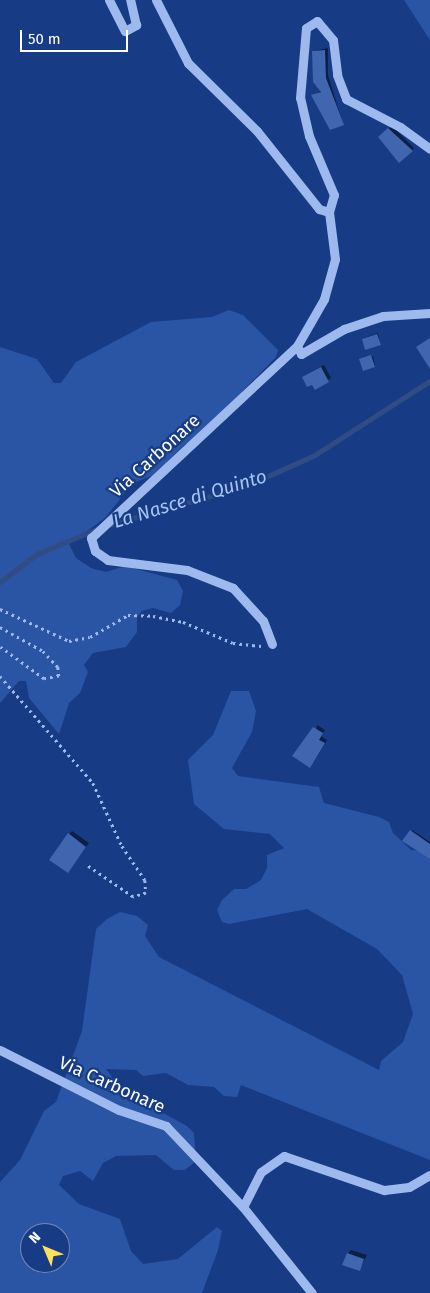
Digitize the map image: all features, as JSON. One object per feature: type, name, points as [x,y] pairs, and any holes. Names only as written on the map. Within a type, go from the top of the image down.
[{"type":"street","points":[[109,0],[125,30],[136,25],[130,0]]},
{"type":"street","points":[[156,0],[188,63],[257,131],[318,209],[329,212]]},
{"type":"street","name":"Via Carbonare","points":[[272,644],[263,621],[233,588],[187,570],[108,560],[95,552],[91,538],[104,521],[297,346],[324,299],[335,258],[329,212],[334,195],[309,136],[300,98],[306,28],[317,21],[333,40],[337,75],[346,99],[400,127],[430,150]]},
{"type":"street","points":[[297,346],[301,354],[344,329],[375,318],[430,313]]},
{"type":"street","name":"Via Carbonare","points":[[0,1050],[119,1110],[166,1126],[243,1207],[312,1293]]},
{"type":"street","points":[[243,1207],[261,1172],[284,1156],[384,1190],[409,1188],[430,1174]]},
{"type":"path","points":[[0,609],[69,641],[90,637],[128,615],[153,616],[183,622],[233,643],[272,644]]},
{"type":"path","points":[[0,627],[43,652],[58,666],[59,676],[44,679],[0,647]]},
{"type":"path","points":[[0,676],[93,783],[122,846],[145,880],[146,892],[132,897],[85,864]]},
{"type":"shaded area","points":[[404,0],[430,0],[430,40]]},
{"type":"shaded area","points":[[229,310],[243,315],[278,350],[276,357],[195,440],[184,445],[154,475],[133,483],[105,518],[69,544],[76,558],[91,568],[106,572],[125,566],[177,580],[183,591],[180,605],[171,613],[153,608],[142,611],[137,617],[137,632],[126,647],[93,653],[84,665],[88,672],[80,693],[69,703],[59,734],[29,698],[26,681],[19,681],[0,703],[0,347],[37,359],[54,383],[61,383],[76,362],[151,322],[212,317]]},
{"type":"shaded area","points":[[231,691],[249,691],[256,711],[252,732],[232,768],[238,776],[319,787],[324,803],[379,817],[389,822],[393,833],[411,850],[430,851],[430,1160],[241,1085],[237,1097],[224,1096],[214,1087],[188,1085],[166,1073],[143,1076],[136,1070],[106,1069],[121,1090],[187,1126],[194,1133],[196,1161],[185,1170],[174,1170],[156,1155],[116,1156],[103,1163],[93,1181],[80,1171],[63,1176],[59,1185],[79,1204],[120,1219],[131,1251],[143,1264],[178,1259],[217,1227],[222,1231],[218,1250],[202,1293],[0,1293],[0,1182],[20,1160],[44,1111],[56,1102],[82,1031],[96,929],[107,919],[120,912],[137,916],[148,925],[145,936],[159,957],[379,1070],[381,1061],[403,1042],[413,1014],[402,975],[377,949],[307,909],[229,924],[222,922],[217,910],[222,900],[234,889],[246,889],[261,880],[267,868],[267,855],[284,848],[270,834],[224,829],[194,804],[188,760],[213,735]]},
{"type":"building","points":[[325,50],[326,78],[344,125],[330,130],[311,95],[321,92],[313,82],[312,51]]},
{"type":"building","points":[[388,128],[413,151],[399,163],[378,137]]},
{"type":"building","points":[[377,334],[381,345],[365,350],[362,339]]},
{"type":"building","points":[[430,338],[430,369],[416,347]]},
{"type":"building","points":[[371,355],[375,367],[363,371],[359,359]]},
{"type":"building","points":[[321,367],[329,382],[315,390],[312,385],[307,387],[302,377]]},
{"type":"building","points":[[313,727],[323,733],[319,740],[325,743],[310,768],[292,756]]},
{"type":"building","points":[[410,830],[430,844],[430,859],[402,841]]},
{"type":"building","points":[[68,833],[86,847],[68,873],[49,860]]},
{"type":"building","points":[[347,1253],[364,1259],[360,1271],[342,1265]]},
{"type":"waterway","name":"La Nasce di Quinto","points":[[109,525],[246,486],[315,455],[430,381]]},
{"type":"waterway","name":"La Nasce di Quinto","points":[[0,582],[37,554],[97,529]]}]
